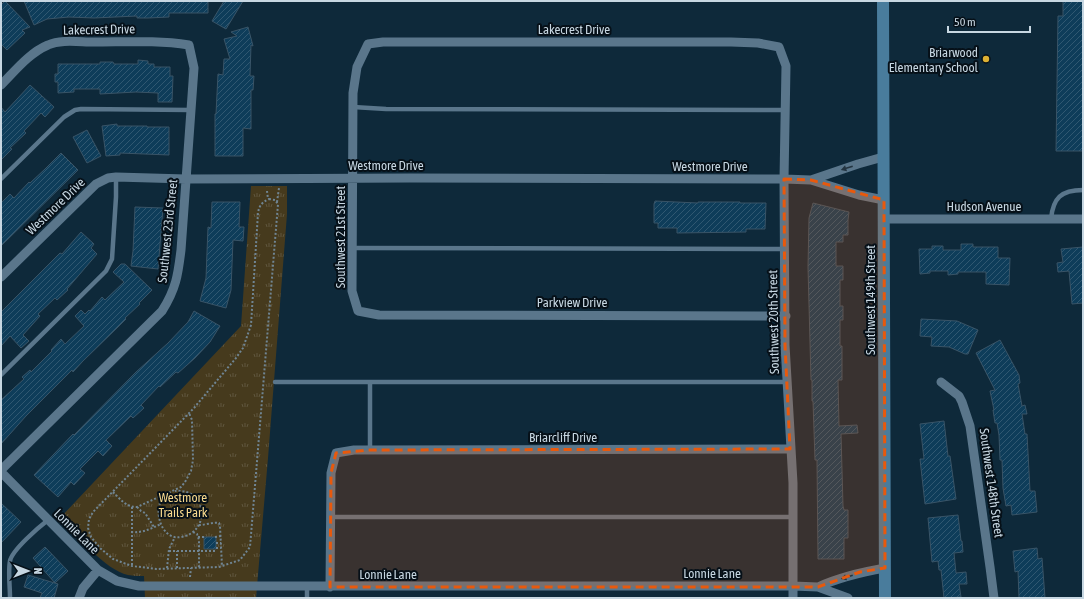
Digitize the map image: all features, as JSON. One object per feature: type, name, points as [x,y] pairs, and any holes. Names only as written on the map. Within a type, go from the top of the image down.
[{"type":"street","name":"Southwest 149th Street","points":[[883,1],[885,598]]},
{"type":"street","name":"Lakecrest Drive","points":[[1,85],[24,62],[38,51],[48,45],[58,42],[167,42],[189,45]]},
{"type":"street","name":"Lakecrest Drive","points":[[368,44],[384,42],[731,42],[758,43],[779,47]]},
{"type":"street","name":"Southwest 21st Street","points":[[358,311],[352,291],[353,107],[357,67],[368,44]]},
{"type":"street","name":"Southwest 23rd Street","points":[[1,471],[158,315],[174,292],[179,270],[194,68],[189,45]]},
{"type":"street","name":"Southwest 20th Street","points":[[779,47],[786,66],[784,178],[785,345],[793,483],[793,598]]},
{"type":"street","name":"Westmore Drive","points":[[811,180],[883,157]]},
{"type":"street","name":"Westmore Drive","points":[[1,277],[96,184],[108,178],[116,177],[784,178],[811,180],[859,195],[884,200]]},
{"type":"street","name":"Hudson Avenue","points":[[884,220],[1083,219]]},
{"type":"street","name":"Parkview Drive","points":[[358,311],[379,315],[786,316]]},
{"type":"street","name":"Southwest 148th Street","points":[[941,382],[959,396],[970,426],[994,598]]},
{"type":"street","name":"Briarcliff Drive","points":[[330,517],[331,473],[336,453],[354,450],[790,449]]},
{"type":"street","name":"Lonnie Lane","points":[[1,471],[98,570],[117,581],[139,586],[793,586],[818,587],[848,598]]},
{"type":"street","points":[[330,517],[330,587]]},
{"type":"street","name":"Lonnie Lane","points":[[818,587],[860,572],[885,568]]},
{"type":"street","points":[[79,598],[83,588],[98,570]]},
{"type":"lane","points":[[353,107],[380,109],[785,110]]},
{"type":"lane","points":[[1,179],[64,117],[75,110],[191,110]]},
{"type":"lane","points":[[1,375],[110,266],[113,250],[116,177]]},
{"type":"lane","points":[[1051,219],[1052,207],[1059,195],[1071,190],[1083,190]]},
{"type":"lane","points":[[352,248],[785,249]]},
{"type":"lane","points":[[275,382],[787,382]]},
{"type":"lane","points":[[370,382],[370,450]]},
{"type":"lane","points":[[330,517],[793,517]]},
{"type":"lane","points":[[10,598],[10,563],[12,556],[28,538],[48,520]]},
{"type":"lane","points":[[307,586],[307,598]]},
{"type":"path","points":[[277,203],[275,200],[268,199],[259,207],[252,325],[243,348],[189,413],[93,512],[89,519],[88,528],[91,537],[100,548],[113,559],[132,566],[156,569],[222,566],[240,560],[250,547],[279,187]]},
{"type":"path","points":[[267,190],[268,199]]},
{"type":"path","points":[[113,492],[126,504],[132,507],[137,507],[182,487],[190,471],[193,460],[192,420],[189,413]]},
{"type":"path","points":[[165,495],[160,500],[159,505],[159,520],[161,524],[167,534],[176,537],[186,536],[193,532],[199,524],[202,512],[200,503],[196,497],[189,492],[182,490],[173,491]]},
{"type":"path","points":[[132,507],[132,566]]},
{"type":"path","points":[[137,507],[146,513],[154,527]]},
{"type":"path","points":[[199,524],[218,523],[220,526],[222,566]]},
{"type":"path","points":[[131,532],[139,533],[161,524]]},
{"type":"path","points":[[193,532],[197,534],[199,543],[199,568]]},
{"type":"path","points":[[215,536],[221,536]]},
{"type":"path","points":[[167,568],[171,544],[176,537]]},
{"type":"path","points":[[198,537],[204,537]]},
{"type":"path","points":[[199,543],[204,543]]},
{"type":"path","points":[[216,543],[221,543]]},
{"type":"path","points":[[169,551],[199,551],[221,548]]},
{"type":"path","points":[[177,551],[177,568]]},
{"type":"highlighted area","points":[[784,179],[811,180],[884,200],[885,568],[860,572],[818,587],[330,587],[331,473],[336,453],[370,450],[790,449],[785,345]]},
{"type":"green space","name":"Westmore Trails Park","points":[[251,186],[287,186],[287,214],[256,598],[145,598],[144,576],[128,575],[119,572],[110,566],[92,551],[60,518],[241,326]]},
{"type":"building","points":[[5,1],[30,27],[22,30],[25,33],[7,50],[1,44],[1,5]]},
{"type":"building","points":[[24,1],[208,1],[208,13],[169,13],[169,17],[148,18],[137,18],[137,16],[94,18],[69,17],[47,19],[34,25]]},
{"type":"building","points":[[224,1],[243,1],[226,29],[212,21]]},
{"type":"building","points":[[1063,1],[1083,1],[1083,151],[1056,151],[1058,16],[1063,16]]},
{"type":"building","points":[[248,27],[253,46],[251,45],[250,76],[254,76],[253,90],[251,90],[251,129],[243,128],[243,156],[215,156],[215,114],[218,74],[223,75],[224,59],[230,59],[224,39],[237,36],[231,32]]},
{"type":"building","points":[[138,60],[148,61],[148,64],[154,64],[154,67],[170,67],[170,76],[173,76],[172,102],[158,102],[158,93],[136,92],[100,94],[100,89],[74,89],[74,92],[58,93],[58,82],[55,82],[55,74],[58,74],[58,64],[100,64],[100,62],[113,62],[114,64],[138,64]]},
{"type":"building","points":[[30,85],[54,107],[45,117],[41,113],[24,131],[26,133],[10,148],[12,149],[1,160],[1,107],[5,112]]},
{"type":"building","points":[[117,124],[117,126],[169,127],[169,155],[120,153],[120,155],[106,156],[102,126]]},
{"type":"building","points":[[87,130],[101,156],[87,163],[73,137]]},
{"type":"building","points":[[61,153],[78,170],[1,246],[1,203],[10,194],[14,198]]},
{"type":"building","points":[[655,201],[698,203],[766,203],[765,229],[746,229],[746,232],[677,233],[677,228],[658,228],[658,223],[654,223]]},
{"type":"building","points":[[212,202],[240,202],[239,227],[244,227],[243,241],[233,240],[231,290],[226,308],[200,301],[206,278],[208,227],[211,228]]},
{"type":"building","points":[[813,203],[849,212],[848,235],[843,235],[843,242],[836,242],[836,266],[843,266],[843,280],[840,280],[840,306],[843,306],[843,320],[840,320],[842,380],[838,380],[839,426],[857,425],[858,433],[841,434],[843,506],[844,510],[848,510],[848,538],[844,538],[844,559],[818,559],[817,460],[815,460],[811,380],[808,267],[809,218]]},
{"type":"building","points":[[135,207],[163,208],[158,269],[131,266]]},
{"type":"building","points":[[81,232],[94,244],[91,248],[97,254],[67,289],[68,290],[57,300],[55,298],[38,314],[40,316],[23,335],[29,341],[21,348],[10,336],[1,346],[1,312],[60,253],[62,254]]},
{"type":"building","points":[[961,244],[973,244],[973,247],[998,247],[998,258],[1010,258],[1009,285],[986,284],[986,272],[958,272],[958,274],[948,275],[948,271],[930,271],[930,273],[920,274],[919,249],[932,249],[932,246],[943,246],[943,250],[961,250]]},
{"type":"building","points":[[1083,247],[1083,303],[1072,304],[1069,271],[1058,272],[1057,263],[1063,262],[1061,249]]},
{"type":"building","points":[[121,264],[125,264],[152,290],[125,318],[126,319],[73,372],[72,370],[26,416],[1,444],[1,400],[24,379],[22,377],[30,370],[31,372],[52,351],[51,350],[61,339],[65,344],[84,326],[75,316],[81,310],[85,314],[89,310],[90,311],[102,297],[105,300],[124,282],[113,272]]},
{"type":"building","points":[[194,311],[220,326],[210,342],[178,373],[176,372],[160,387],[159,386],[141,405],[144,408],[133,418],[131,416],[106,440],[112,446],[103,456],[98,451],[80,469],[85,473],[74,485],[71,482],[58,497],[34,475],[73,434],[74,435],[136,372],[168,343],[188,322]]},
{"type":"building","points":[[921,319],[957,321],[978,330],[968,354],[949,347],[931,346],[932,337],[920,336]]},
{"type":"building","points":[[1000,340],[1019,375],[1020,383],[1018,384],[1022,406],[1025,405],[1027,414],[1022,414],[1025,434],[1027,434],[1030,491],[1035,491],[1037,512],[1012,515],[1011,505],[1006,506],[1003,488],[1002,460],[1000,460],[999,435],[997,423],[995,423],[990,391],[995,390],[976,353]]},
{"type":"building","points":[[944,421],[948,456],[950,456],[956,499],[925,504],[920,459],[924,459],[920,424]]},
{"type":"building","points":[[1,503],[21,522],[1,543]]},
{"type":"building","points":[[958,515],[963,552],[954,553],[956,573],[966,572],[967,584],[959,584],[961,597],[944,598],[941,570],[939,570],[938,561],[932,562],[928,518]]},
{"type":"building","points":[[204,537],[216,537],[216,549],[204,549]]},
{"type":"building","points":[[45,547],[68,571],[55,583],[33,558]]},
{"type":"building","points":[[1037,548],[1038,559],[1042,558],[1045,598],[1019,598],[1018,571],[1015,572],[1013,551]]},
{"type":"building","points":[[28,575],[58,584],[54,598],[40,598],[42,593],[24,587]]},
{"type":"place","name":"Briarwood Elementary School","points":[[986,59]]}]
